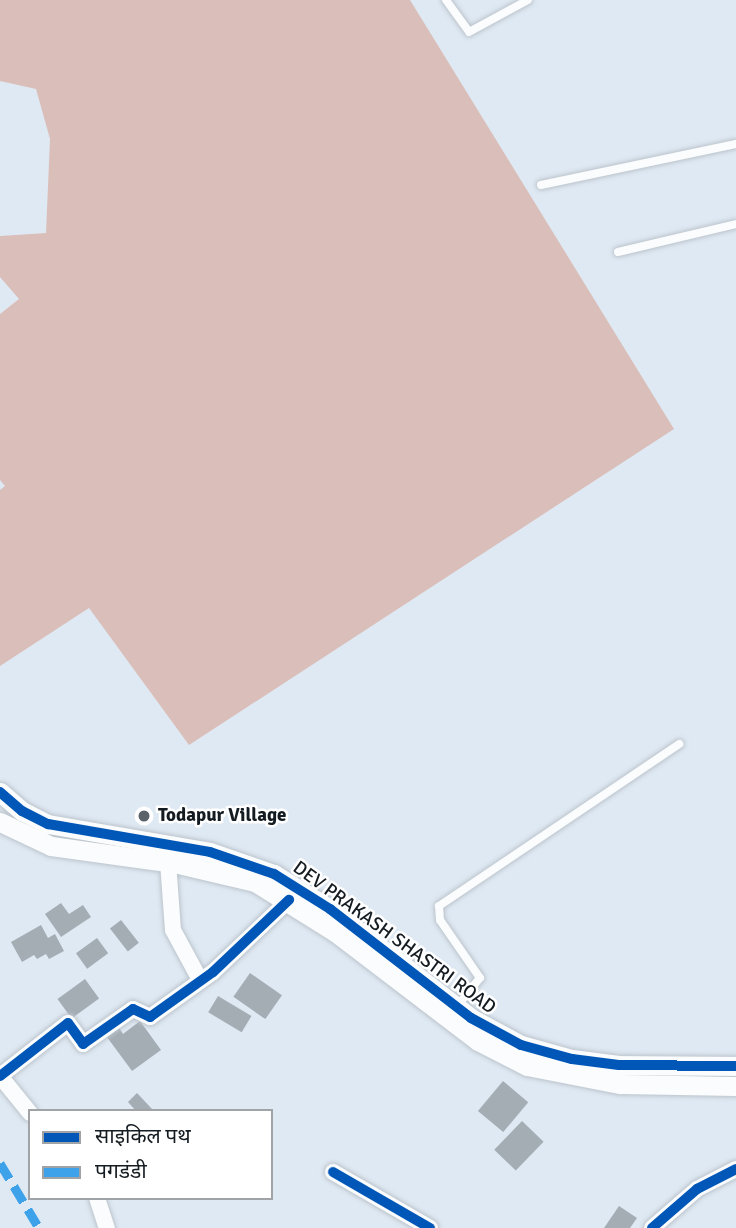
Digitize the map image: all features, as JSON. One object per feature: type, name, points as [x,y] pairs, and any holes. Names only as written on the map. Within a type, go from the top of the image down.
[{"type":"street","name":"DEV PRAKASH SHASTRI ROAD","points":[[0,792],[22,811],[48,824],[210,852],[274,874],[330,909],[456,1007],[521,1045],[572,1059],[642,1066],[736,1066]]},
{"type":"street","name":"DEV PRAKASH SHASTRI ROAD","points":[[0,822],[21,836],[51,846],[168,862],[241,878],[289,900],[438,1012],[511,1060],[546,1072],[620,1084],[736,1086]]},
{"type":"street","points":[[168,862],[173,930],[200,980]]},
{"type":"street","points":[[28,1111],[0,1076],[68,1023],[83,1044],[132,1009],[150,1017],[200,980],[289,900]]},
{"type":"street","points":[[652,1228],[697,1189],[736,1169]]},
{"type":"street","points":[[332,1172],[430,1228]]},
{"type":"street","points":[[98,1200],[107,1228]]},
{"type":"lane","points":[[446,0],[472,32],[528,0]]},
{"type":"lane","points":[[541,185],[736,144]]},
{"type":"lane","points":[[618,252],[736,224]]},
{"type":"lane","points":[[456,1007],[480,978],[440,920],[439,906],[679,744]]},
{"type":"shaded area","points":[[0,0],[410,0],[674,429],[189,745],[89,608],[0,666],[0,490],[5,486],[0,480],[0,314],[19,299],[0,277],[0,236],[46,233],[50,139],[36,89],[0,81]]},
{"type":"building","points":[[61,903],[69,914],[83,905],[91,917],[61,937],[45,914]]},
{"type":"building","points":[[121,920],[139,943],[128,951],[110,929]]},
{"type":"building","points":[[41,925],[48,938],[55,934],[64,951],[49,959],[46,954],[37,959],[34,955],[22,962],[11,942]]},
{"type":"building","points":[[97,938],[108,953],[87,969],[76,953]]},
{"type":"building","points":[[250,973],[282,995],[265,1019],[233,997]]},
{"type":"building","points":[[85,979],[99,998],[72,1018],[57,999]]},
{"type":"building","points":[[218,996],[251,1016],[242,1032],[208,1012]]},
{"type":"building","points":[[140,1021],[161,1050],[132,1071],[104,1033],[116,1023],[123,1034]]},
{"type":"building","points":[[503,1081],[528,1102],[503,1132],[478,1111]]},
{"type":"building","points":[[137,1093],[152,1109],[134,1109],[128,1102]]},
{"type":"building","points":[[522,1121],[544,1142],[516,1171],[494,1150]]},
{"type":"building","points":[[619,1206],[637,1218],[630,1228],[604,1228]]},
{"type":"marked path","points":[[0,1163],[39,1228]]},
{"type":"cycle path","points":[[0,792],[22,811],[48,824],[210,852],[274,874],[330,909],[471,1018],[521,1045],[572,1059],[619,1065],[736,1066]]},
{"type":"cycle path","points":[[0,1076],[68,1023],[83,1044],[133,1009],[150,1017],[213,972],[289,900]]},
{"type":"cycle path","points":[[652,1228],[697,1189],[736,1169]]},
{"type":"cycle path","points":[[333,1172],[430,1228]]},
{"type":"place","name":"Todapur Village","points":[[144,816]]}]
